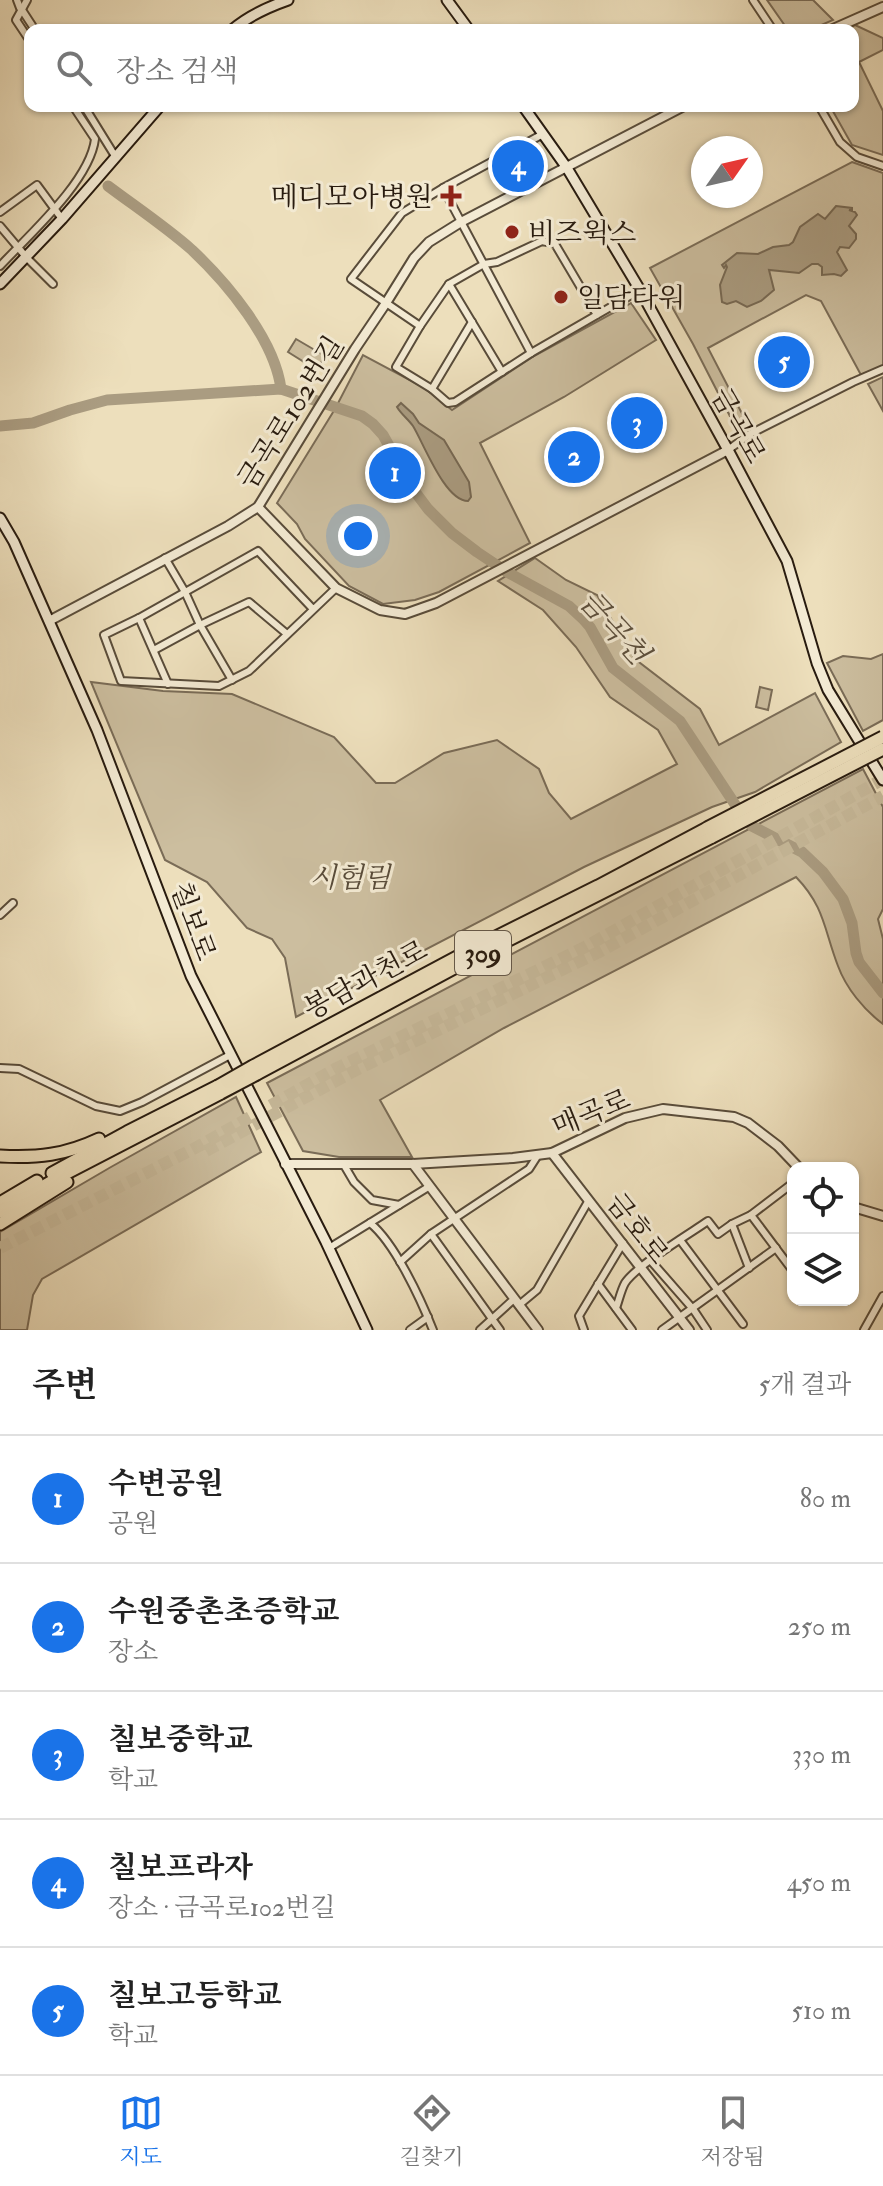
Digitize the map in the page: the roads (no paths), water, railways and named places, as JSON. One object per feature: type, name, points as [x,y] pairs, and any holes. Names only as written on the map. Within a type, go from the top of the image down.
[{"type":"highway","name":"봉담과천로","points":[[709,833],[883,737]]},
{"type":"highway","name":"봉담과천로","points":[[0,1203],[220,1089],[468,951],[883,749]]},
{"type":"highway","points":[[0,1156],[45,1156],[76,1150],[106,1136],[129,1136]]},
{"type":"highway","name":"봉담과천로","points":[[0,1212],[129,1136]]},
{"type":"highway","points":[[0,1224],[108,1158],[129,1136]]},
{"type":"main road","points":[[238,24],[288,0]]},
{"type":"main road","points":[[447,0],[465,24]]},
{"type":"main road","points":[[0,284],[27,258],[155,112]]},
{"type":"main road","name":"금곡로","points":[[527,112],[567,168],[640,290],[728,450],[787,561],[828,690],[883,780]]},
{"type":"main road","name":"칠보로","points":[[0,518],[14,542],[97,730],[191,976],[329,1248],[367,1330]]},
{"type":"street","points":[[24,32],[16,20],[20,6],[26,0]]},
{"type":"street","points":[[753,0],[769,24]]},
{"type":"street","points":[[20,6],[31,24]]},
{"type":"street","points":[[845,24],[883,7]]},
{"type":"street","points":[[0,266],[69,191],[94,153],[95,139],[77,112]]},
{"type":"street","points":[[88,112],[115,156]]},
{"type":"street","name":"금곡로102번길","points":[[49,621],[258,507],[355,349],[414,258],[429,242],[461,222],[673,112]]},
{"type":"street","points":[[822,112],[840,142],[857,157],[883,166]]},
{"type":"street","points":[[420,326],[351,279],[402,213],[543,133]]},
{"type":"street","points":[[0,212],[37,185],[62,219]]},
{"type":"street","points":[[443,188],[531,353]]},
{"type":"street","points":[[0,226],[53,284]]},
{"type":"street","points":[[597,315],[555,244],[542,241],[497,262],[484,264],[449,284],[396,367],[432,389],[448,403],[455,402],[531,353],[597,315],[640,290]]},
{"type":"street","points":[[449,284],[502,372]]},
{"type":"street","points":[[432,389],[472,322]]},
{"type":"street","points":[[258,507],[336,588],[380,610],[405,614],[436,603],[728,450],[750,434],[883,369]]},
{"type":"street","points":[[312,608],[258,551],[104,635],[121,681],[219,686],[249,671],[336,588]]},
{"type":"street","points":[[165,558],[232,680]]},
{"type":"street","points":[[154,650],[249,602],[287,634]]},
{"type":"street","points":[[139,618],[168,684]]},
{"type":"street","points":[[0,915],[13,903]]},
{"type":"street","points":[[0,1068],[19,1069],[96,1106],[120,1111],[230,1055]]},
{"type":"street","name":"매곡로","points":[[285,1164],[413,1164],[552,1153],[625,1118],[663,1109],[734,1117],[748,1123],[793,1162]]},
{"type":"street","name":"금호로","points":[[552,1153],[689,1330]]},
{"type":"street","points":[[400,1262],[431,1234],[529,1169],[538,1155]]},
{"type":"street","points":[[413,1164],[538,1330]]},
{"type":"street","points":[[344,1165],[354,1182],[372,1200],[399,1205]]},
{"type":"street","points":[[329,1248],[430,1186]]},
{"type":"street","points":[[616,1308],[626,1282],[680,1240],[708,1221],[718,1234],[751,1215],[787,1188]]},
{"type":"street","points":[[480,1330],[537,1290],[589,1200]]},
{"type":"street","points":[[859,1209],[883,1216]]},
{"type":"street","points":[[751,1215],[787,1263]]},
{"type":"street","points":[[370,1223],[379,1230],[400,1262],[433,1330]]},
{"type":"street","points":[[732,1224],[749,1268]]},
{"type":"street","points":[[431,1234],[500,1330]]},
{"type":"street","points":[[680,1240],[743,1324]]},
{"type":"street","points":[[584,1330],[579,1316],[623,1243]]},
{"type":"street","points":[[662,1330],[776,1248]]},
{"type":"street","points":[[651,1261],[707,1330]]},
{"type":"street","points":[[598,1284],[632,1330]]},
{"type":"street","points":[[864,1330],[883,1296]]},
{"type":"street","points":[[410,1330],[428,1317]]},
{"type":"waterway","name":"금곡천","points":[[108,186],[182,242],[220,279],[259,332],[277,370],[281,389]]},
{"type":"waterway","name":"금곡천","points":[[0,426],[33,423],[107,400],[281,389],[362,416],[383,435],[413,489],[452,533],[507,572],[569,606],[590,627],[613,668],[680,721],[744,818],[752,826],[802,852],[823,872],[843,899],[852,923],[859,962],[883,993]]},
{"type":"tunnel","points":[[0,1248],[199,1146],[335,1069],[585,947],[883,779]]},
{"type":"tunnel","points":[[206,1151],[358,1069],[601,951],[883,796]]},
{"type":"place","name":"칠보프라자","points":[[518,166]]},
{"type":"place","name":"메디모아병원","points":[[451,196]]},
{"type":"place","name":"비즈윅스","points":[[512,232]]},
{"type":"place","name":"일담타워","points":[[561,297]]},
{"type":"place","name":"칠보고등학교","points":[[784,362]]},
{"type":"place","name":"칠보중학교","points":[[637,423]]},
{"type":"place","name":"수원중촌초증학교","points":[[574,457]]},
{"type":"place","name":"수변공원","points":[[395,473]]},
{"type":"park label","name":"시험림","points":[[350,877]]}]
